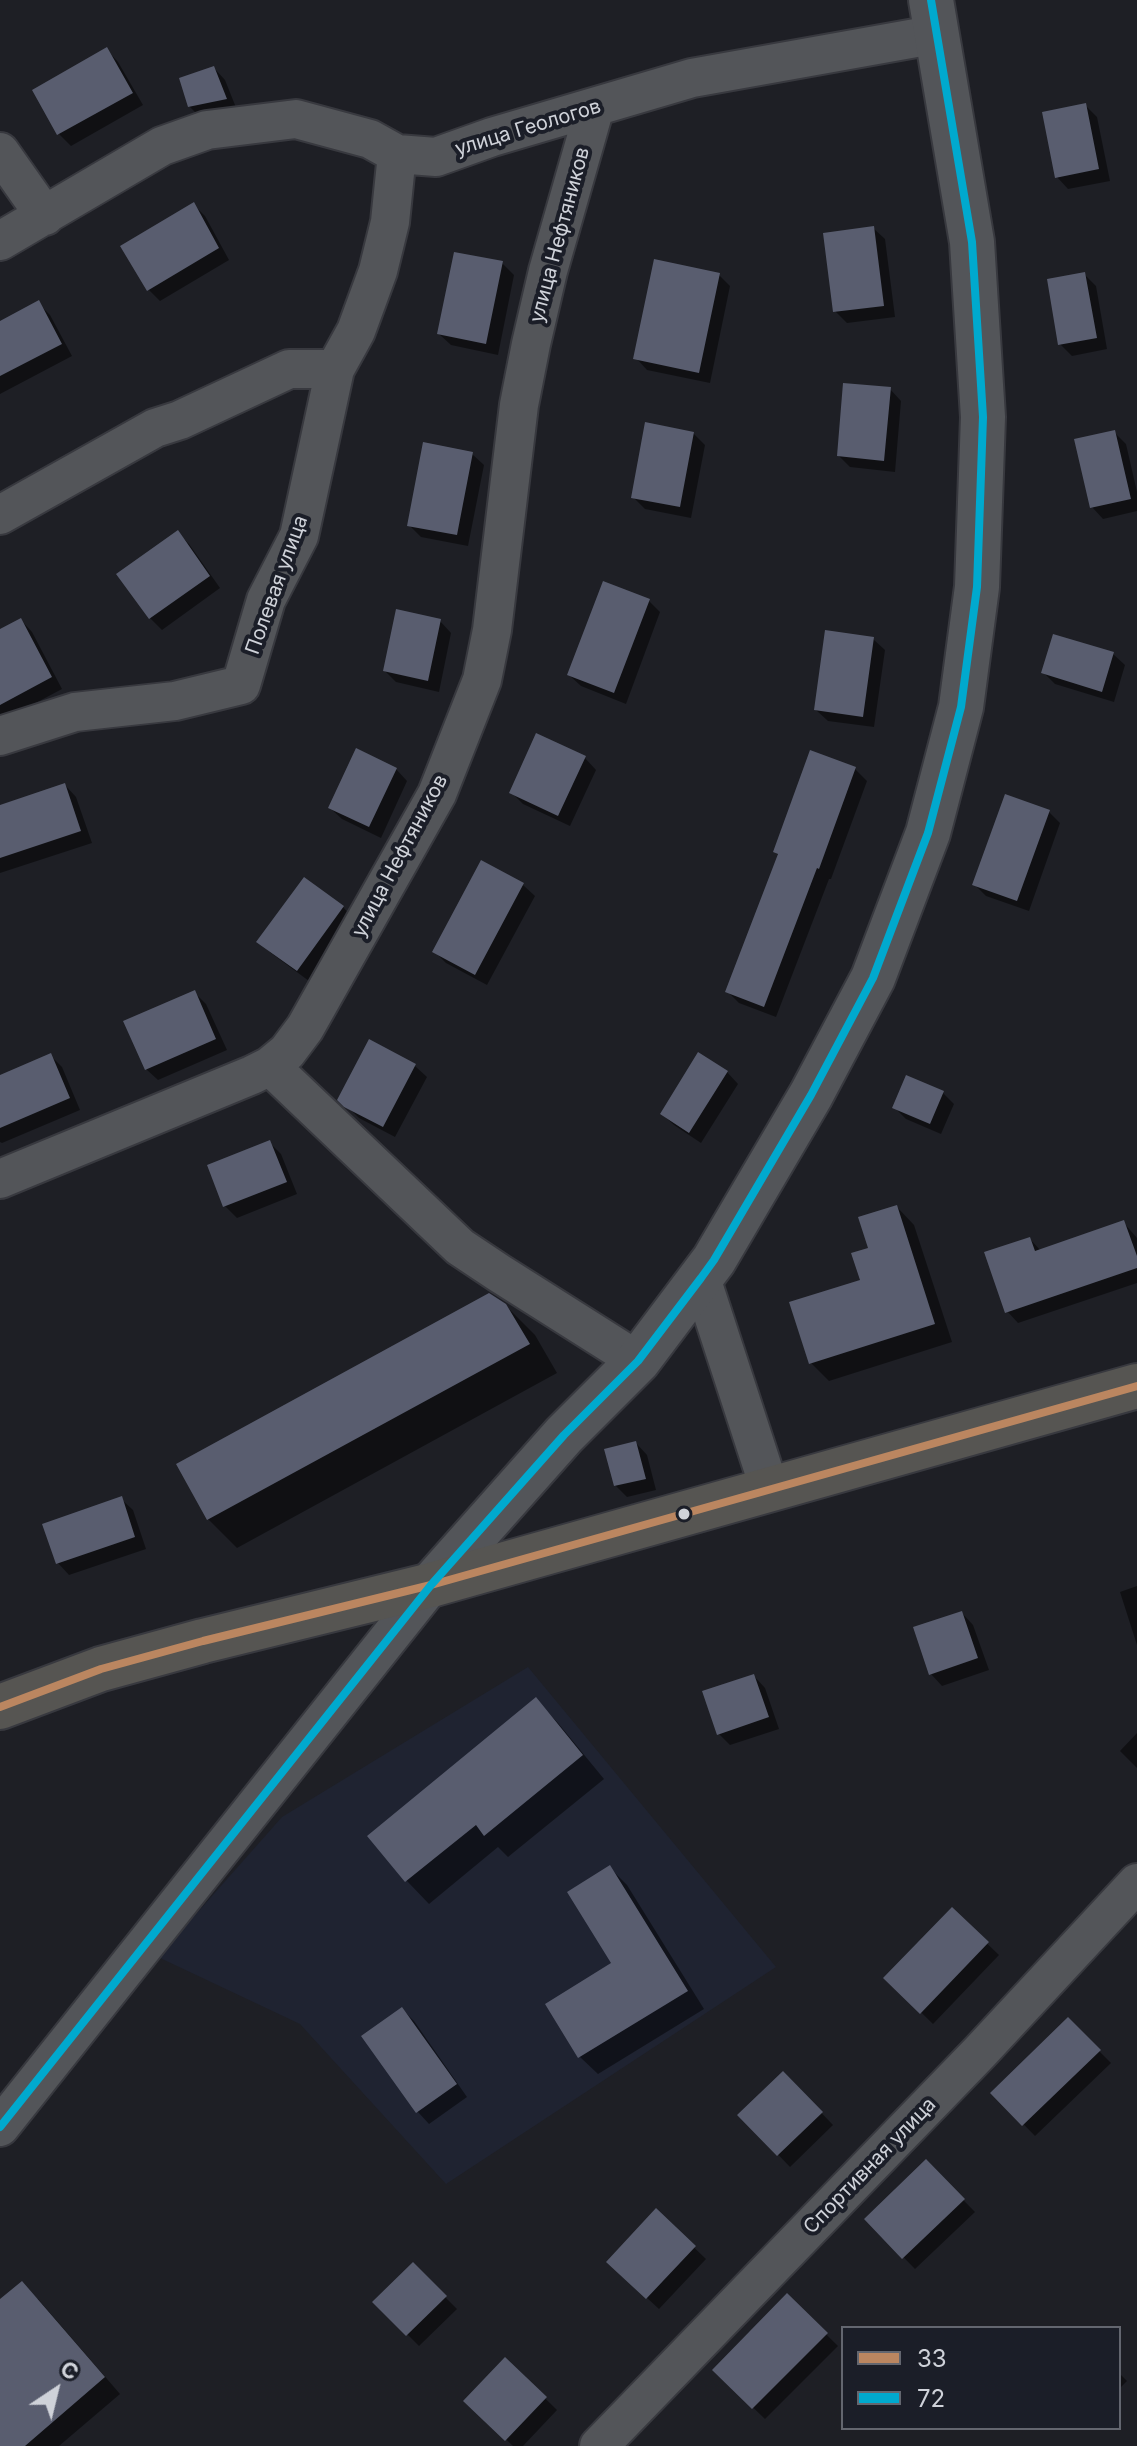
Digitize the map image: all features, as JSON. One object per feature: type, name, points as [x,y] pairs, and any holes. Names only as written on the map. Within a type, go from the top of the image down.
[{"type":"main road","points":[[0,1707],[101,1669],[431,1585],[1137,1386]]},
{"type":"street","name":"улица Геологов","points":[[0,241],[162,146],[207,130],[296,119],[370,139],[397,154],[436,157],[492,137],[692,78],[934,17]]},
{"type":"street","points":[[0,2127],[431,1585],[564,1435],[638,1361],[714,1260],[811,1095],[873,978],[928,833],[961,707],[977,587],[983,417],[972,242],[934,17]]},
{"type":"street","name":"улица Нефтяников","points":[[0,1179],[270,1066],[287,1052],[305,1028],[437,794],[482,680],[492,630],[519,405],[531,344],[548,271],[595,107]]},
{"type":"street","points":[[0,152],[45,216]]},
{"type":"street","name":"Полевая улица","points":[[0,736],[75,712],[175,701],[241,685],[266,600],[299,536],[335,369],[356,331],[378,271],[390,222],[397,154]]},
{"type":"street","points":[[0,515],[155,428],[180,420],[289,369],[335,369]]},
{"type":"street","points":[[270,1066],[460,1247],[638,1361]]},
{"type":"street","points":[[701,1278],[770,1490]]},
{"type":"street","name":"Спортивная улица","points":[[599,2446],[980,2052],[1137,1883]]},
{"type":"shaded area","points":[[528,1667],[776,1967],[446,2184],[300,2024],[158,1957],[282,1817]]},
{"type":"building","points":[[107,47],[133,93],[57,135],[32,90]]},
{"type":"building","points":[[214,66],[227,99],[188,107],[179,78]]},
{"type":"building","points":[[1086,103],[1099,169],[1055,178],[1042,112]]},
{"type":"building","points":[[194,202],[219,248],[147,291],[120,246]]},
{"type":"building","points":[[874,226],[884,306],[833,312],[823,233]]},
{"type":"building","points":[[454,252],[503,261],[486,344],[437,334]]},
{"type":"building","points":[[654,259],[720,273],[699,373],[633,359]]},
{"type":"building","points":[[1085,272],[1097,338],[1058,345],[1047,279]]},
{"type":"building","points":[[39,300],[62,344],[0,376],[0,321]]},
{"type":"building","points":[[843,383],[891,387],[884,461],[837,456]]},
{"type":"building","points":[[645,422],[694,432],[680,507],[631,498]]},
{"type":"building","points":[[1115,430],[1131,499],[1090,508],[1074,439]]},
{"type":"building","points":[[423,442],[473,452],[457,535],[407,526]]},
{"type":"building","points":[[178,530],[210,576],[149,619],[116,574]]},
{"type":"building","points":[[603,581],[650,599],[614,693],[567,675]]},
{"type":"building","points":[[396,609],[441,619],[428,681],[383,671]]},
{"type":"building","points":[[21,618],[52,677],[0,705],[0,629]]},
{"type":"building","points":[[825,630],[874,637],[863,717],[814,710]]},
{"type":"building","points":[[1053,634],[1114,652],[1102,692],[1041,673]]},
{"type":"building","points":[[536,733],[586,756],[558,816],[509,793]]},
{"type":"building","points":[[356,748],[397,768],[369,827],[328,808]]},
{"type":"building","points":[[810,750],[856,767],[764,1007],[725,992],[778,854],[773,852]]},
{"type":"building","points":[[65,783],[81,831],[0,858],[0,805]]},
{"type":"building","points":[[1005,794],[1050,810],[1017,901],[972,885]]},
{"type":"building","points":[[481,860],[524,883],[475,975],[432,952]]},
{"type":"building","points":[[304,877],[344,906],[297,971],[256,942]]},
{"type":"building","points":[[195,990],[216,1039],[145,1070],[123,1021]]},
{"type":"building","points":[[369,1039],[416,1064],[383,1127],[344,1107],[337,1100]]},
{"type":"building","points":[[698,1052],[728,1071],[689,1133],[660,1114]]},
{"type":"building","points":[[51,1053],[70,1098],[0,1128],[0,1075]]},
{"type":"building","points":[[906,1075],[944,1091],[930,1124],[892,1108]]},
{"type":"building","points":[[270,1140],[287,1182],[223,1207],[207,1165]]},
{"type":"building","points":[[897,1205],[935,1324],[809,1364],[789,1302],[860,1280],[851,1253],[868,1248],[858,1217]]},
{"type":"building","points":[[1124,1220],[1137,1256],[1137,1268],[1005,1313],[984,1252],[1030,1237],[1035,1251]]},
{"type":"building","points":[[489,1293],[506,1304],[530,1344],[207,1520],[176,1464]]},
{"type":"building","points":[[636,1441],[646,1479],[614,1486],[604,1449]]},
{"type":"building","points":[[122,1496],[135,1537],[56,1564],[42,1524]]},
{"type":"building","points":[[962,1611],[978,1658],[929,1675],[913,1627]]},
{"type":"building","points":[[754,1674],[769,1717],[717,1735],[702,1691]]},
{"type":"building","points":[[536,1697],[583,1755],[484,1836],[476,1825],[405,1882],[367,1836]]},
{"type":"building","points":[[610,1865],[688,1991],[578,2058],[545,2004],[611,1963],[567,1892]]},
{"type":"building","points":[[952,1907],[989,1942],[920,2014],[883,1978]]},
{"type":"building","points":[[402,2007],[457,2084],[416,2113],[361,2036]]},
{"type":"building","points":[[1068,2017],[1101,2050],[1022,2126],[990,2093]]},
{"type":"building","points":[[783,2071],[823,2112],[777,2156],[737,2115]]},
{"type":"building","points":[[926,2159],[965,2199],[902,2259],[864,2219]]},
{"type":"building","points":[[656,2208],[696,2246],[646,2299],[606,2262]]},
{"type":"building","points":[[413,2262],[447,2296],[406,2336],[372,2302]]},
{"type":"building","points":[[22,2281],[105,2377],[25,2446],[0,2446],[0,2299]]},
{"type":"building","points":[[787,2293],[828,2333],[752,2409],[712,2370]]},
{"type":"building","points":[[505,2357],[547,2397],[505,2441],[463,2401]]},
{"type":"transit line","name":"72","points":[[0,2127],[431,1585],[564,1435],[638,1361],[714,1260],[811,1095],[873,978],[928,833],[961,707],[977,587],[983,417],[972,242],[931,0]]},
{"type":"transit line","name":"33","points":[[0,1707],[101,1669],[431,1585],[1137,1386]]}]
